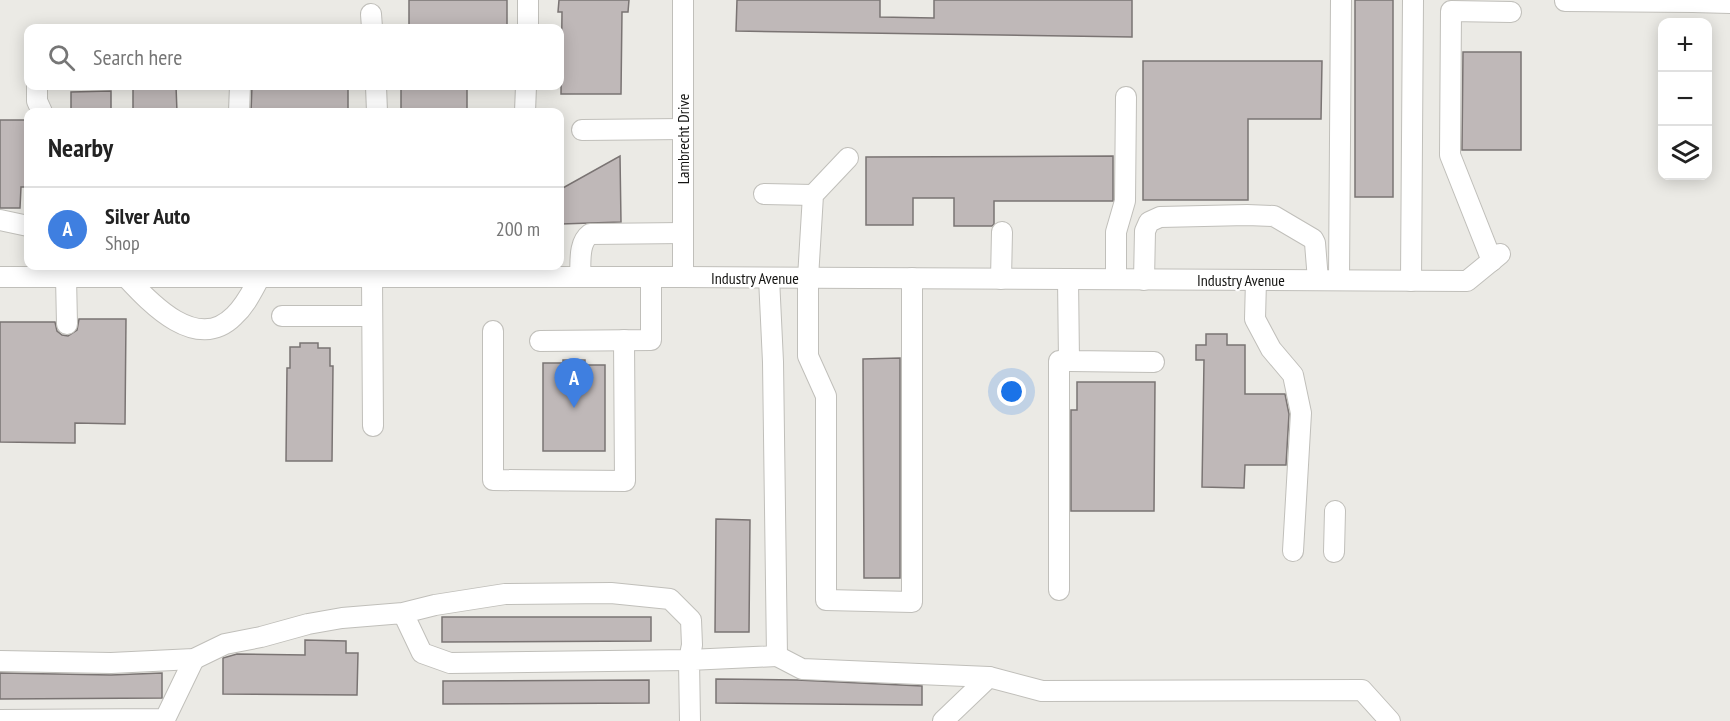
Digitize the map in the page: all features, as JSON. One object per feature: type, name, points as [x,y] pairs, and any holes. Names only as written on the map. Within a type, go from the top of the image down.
[{"type":"street","points":[[528,0],[528,24]]},
{"type":"street","name":"Lambrecht Drive","points":[[683,0],[683,277]]},
{"type":"street","points":[[1339,280],[1341,0]]},
{"type":"street","points":[[1411,281],[1413,0]]},
{"type":"street","points":[[1565,1],[1730,3]]},
{"type":"street","name":"Industry Avenue","points":[[0,277],[55,273],[126,277],[266,273],[377,274],[521,271],[580,277],[1467,281],[1496,257],[1450,155],[1450,11],[1511,12]]},
{"type":"street","points":[[37,90],[37,101],[40,108]]},
{"type":"street","points":[[239,108],[240,90]]},
{"type":"street","points":[[376,90],[377,108]]},
{"type":"street","points":[[525,108],[526,90]]},
{"type":"street","points":[[1116,279],[1116,232],[1125,201],[1126,97]]},
{"type":"street","points":[[582,130],[683,129]]},
{"type":"street","points":[[848,158],[813,195],[808,278],[808,356],[826,396],[826,600],[912,602],[912,278]]},
{"type":"street","points":[[764,194],[813,195]]},
{"type":"street","points":[[1144,280],[1145,231],[1149,222],[1160,217],[1247,214],[1274,216],[1313,239],[1318,280]]},
{"type":"street","points":[[0,220],[24,225]]},
{"type":"street","points":[[1001,279],[1002,232]]},
{"type":"street","points":[[580,277],[581,253],[585,238],[590,234],[683,233]]},
{"type":"street","points":[[55,273],[67,324]]},
{"type":"street","points":[[126,277],[150,302],[171,317],[188,327],[203,330],[219,327],[233,318],[266,273]]},
{"type":"street","points":[[373,426],[372,316],[377,274]]},
{"type":"street","points":[[540,341],[651,340],[651,277]]},
{"type":"street","points":[[769,278],[773,362],[777,656]]},
{"type":"street","points":[[1068,279],[1069,361]]},
{"type":"street","points":[[1256,280],[1255,320],[1271,349],[1293,375],[1301,413],[1293,551]]},
{"type":"street","points":[[282,316],[372,316]]},
{"type":"street","points":[[493,331],[493,480],[625,480],[624,340]]},
{"type":"street","points":[[1059,590],[1059,362],[1154,362]]},
{"type":"street","points":[[1334,552],[1335,511]]},
{"type":"street","points":[[0,661],[111,663],[194,659],[225,644],[261,638],[308,624],[342,618],[403,613],[435,605],[505,594],[611,593],[670,599],[691,620],[690,721]]},
{"type":"street","points":[[403,613],[422,653],[450,663],[689,660],[777,656],[802,669],[989,677],[1042,691],[1362,690],[1390,721]]},
{"type":"street","points":[[0,720],[165,720],[194,659]]},
{"type":"street","points":[[943,721],[989,677]]},
{"type":"building","points":[[409,0],[507,0],[507,24],[409,24]]},
{"type":"building","points":[[559,0],[629,0],[628,12],[622,12],[621,94],[561,94],[561,90],[564,90],[564,24],[562,24],[562,12],[558,12]]},
{"type":"building","points":[[737,0],[880,0],[880,17],[934,18],[934,0],[1132,0],[1132,37],[736,31]]},
{"type":"building","points":[[1355,0],[1393,0],[1393,197],[1355,197]]},
{"type":"building","points":[[1463,52],[1521,52],[1521,150],[1462,150]]},
{"type":"building","points":[[1143,61],[1322,61],[1321,119],[1248,119],[1248,200],[1143,200]]},
{"type":"building","points":[[133,90],[176,90],[177,108],[133,108]]},
{"type":"building","points":[[252,90],[348,90],[348,108],[251,108]]},
{"type":"building","points":[[401,90],[467,90],[467,108],[401,108]]},
{"type":"building","points":[[111,91],[111,108],[71,108],[71,92]]},
{"type":"building","points":[[0,120],[24,120],[24,187],[21,187],[20,208],[0,208]]},
{"type":"building","points":[[620,156],[621,222],[564,224],[564,187]]},
{"type":"building","points":[[1113,156],[1113,201],[994,201],[994,224],[992,226],[954,226],[954,198],[913,198],[913,225],[866,225],[866,157]]},
{"type":"building","points":[[79,319],[126,319],[125,424],[75,423],[75,443],[0,442],[0,322],[55,322],[57,331],[68,336],[77,330]]},
{"type":"building","points":[[1206,334],[1227,334],[1227,345],[1245,345],[1245,394],[1285,394],[1289,414],[1286,465],[1245,465],[1244,488],[1202,487],[1204,360],[1196,360],[1196,345],[1206,345]]},
{"type":"building","points":[[300,343],[318,343],[318,348],[330,348],[330,366],[333,366],[332,461],[286,461],[287,368],[290,368],[290,347],[300,347]]},
{"type":"building","points":[[900,358],[900,578],[864,578],[863,359]]},
{"type":"building","points":[[563,360],[585,360],[585,365],[605,365],[605,451],[543,451],[543,363],[563,363]]},
{"type":"building","points":[[1077,382],[1155,382],[1154,511],[1071,511],[1071,410],[1077,410]]},
{"type":"building","points":[[716,519],[750,520],[749,632],[715,632]]},
{"type":"building","points":[[442,617],[651,617],[651,641],[442,642]]},
{"type":"building","points":[[305,640],[346,641],[346,653],[358,653],[357,695],[223,694],[223,658],[237,654],[305,655]]},
{"type":"building","points":[[0,673],[111,675],[162,673],[162,698],[0,699]]},
{"type":"building","points":[[716,679],[922,686],[922,705],[716,703]]},
{"type":"building","points":[[649,680],[649,703],[443,704],[443,681]]},
{"type":"place","name":"Silver Auto","points":[[574,408]]}]
